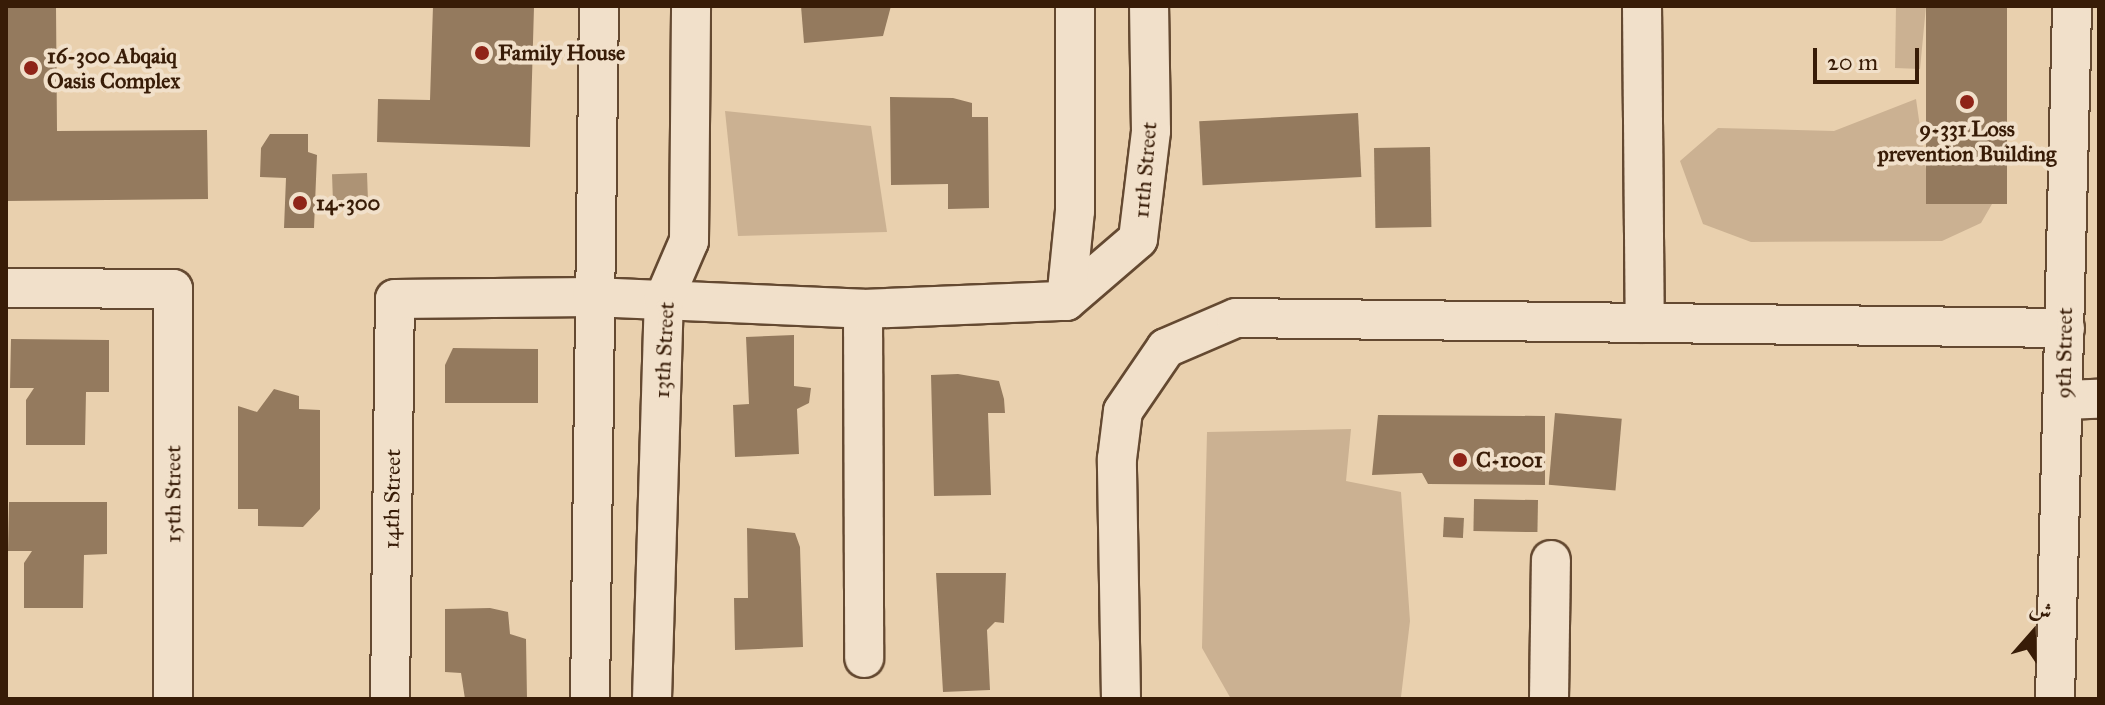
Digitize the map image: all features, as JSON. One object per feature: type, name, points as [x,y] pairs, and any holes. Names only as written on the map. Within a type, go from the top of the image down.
[{"type":"street","points":[[590,699],[592,297],[599,6]]},
{"type":"street","name":"13th Street","points":[[652,699],[664,299],[689,241],[691,6]]},
{"type":"street","points":[[592,297],[863,309],[1066,301],[1075,211],[1075,6]]},
{"type":"street","name":"11th Street","points":[[1066,301],[1138,239],[1151,131],[1149,6]]},
{"type":"street","points":[[1642,6],[1645,323]]},
{"type":"street","name":"9th Street","points":[[2055,699],[2081,400],[2065,328],[2083,254],[2072,6]]},
{"type":"street","name":"15th Street","points":[[6,288],[173,289],[173,699]]},
{"type":"street","name":"14th Street","points":[[390,699],[395,299],[592,297]]},
{"type":"street","points":[[863,309],[864,658]]},
{"type":"street","points":[[1121,699],[1117,459],[1123,411],[1166,348],[1236,318],[2065,328]]},
{"type":"street","points":[[1549,699],[1551,560]]},
{"type":"shaded area","points":[[1896,6],[1926,6],[1920,69],[1895,68]]},
{"type":"shaded area","points":[[1916,99],[1931,204],[1992,204],[1981,223],[1942,241],[1751,242],[1703,224],[1680,161],[1718,128],[1834,131]]},
{"type":"shaded area","points":[[725,111],[871,126],[887,232],[738,236]]},
{"type":"shaded area","points":[[367,173],[368,208],[333,209],[332,174]]},
{"type":"shaded area","points":[[1351,429],[1346,481],[1401,492],[1410,621],[1401,697],[1231,699],[1202,648],[1207,432]]},
{"type":"building","name":"16-300 Abqaiq Oasis Complex","points":[[6,6],[56,6],[57,131],[207,130],[208,199],[6,201]]},
{"type":"building","name":"Family House","points":[[433,6],[534,7],[530,147],[377,142],[378,99],[430,100]]},
{"type":"building","points":[[801,6],[891,6],[883,36],[804,43]]},
{"type":"building","name":"9-331 Loss prevention Building","points":[[1926,6],[2007,6],[2007,204],[1926,204]]},
{"type":"building","points":[[890,97],[953,98],[972,103],[972,117],[988,117],[989,208],[948,209],[948,184],[891,185]]},
{"type":"building","points":[[1358,113],[1361,177],[1203,185],[1199,121]]},
{"type":"building","name":"14-300","points":[[270,134],[308,134],[308,152],[317,155],[314,228],[284,228],[286,178],[260,177],[261,148]]},
{"type":"building","points":[[1430,147],[1431,227],[1375,228],[1374,148]]},
{"type":"building","points":[[794,335],[794,386],[811,388],[809,403],[797,409],[799,454],[735,457],[733,405],[749,404],[746,337]]},
{"type":"building","points":[[11,339],[109,340],[109,392],[86,392],[85,445],[26,445],[26,400],[34,388],[10,388]]},
{"type":"building","points":[[453,348],[538,349],[538,403],[445,403],[445,365]]},
{"type":"building","points":[[958,374],[999,381],[1004,399],[1005,413],[988,413],[991,495],[934,496],[931,375]]},
{"type":"building","points":[[274,389],[299,396],[299,409],[320,410],[320,509],[303,527],[258,526],[258,509],[238,509],[238,406],[257,412]]},
{"type":"building","points":[[1555,413],[1622,419],[1615,491],[1549,485]]},
{"type":"building","name":"C-1001","points":[[1378,415],[1545,416],[1545,485],[1428,484],[1422,473],[1372,475]]},
{"type":"building","points":[[1474,499],[1538,500],[1537,532],[1473,531]]},
{"type":"building","points":[[9,502],[107,502],[107,554],[84,555],[83,608],[24,608],[24,563],[32,551],[8,551]]},
{"type":"building","points":[[1444,517],[1464,518],[1463,538],[1443,537]]},
{"type":"building","points":[[747,528],[795,533],[800,547],[803,647],[735,650],[734,598],[748,598]]},
{"type":"building","points":[[936,573],[1006,573],[1004,623],[995,622],[987,630],[990,690],[943,692]]},
{"type":"building","points":[[490,608],[508,612],[510,634],[526,639],[527,699],[465,699],[461,673],[445,672],[445,609]]},
{"type":"place","name":"Family House","points":[[482,53]]},
{"type":"place","name":"16-300 Abqaiq Oasis Complex","points":[[31,68]]},
{"type":"place","name":"9-331 Loss prevention Building","points":[[1967,102]]},
{"type":"place","name":"14-300","points":[[300,203]]},
{"type":"place","name":"C-1001","points":[[1460,460]]}]
